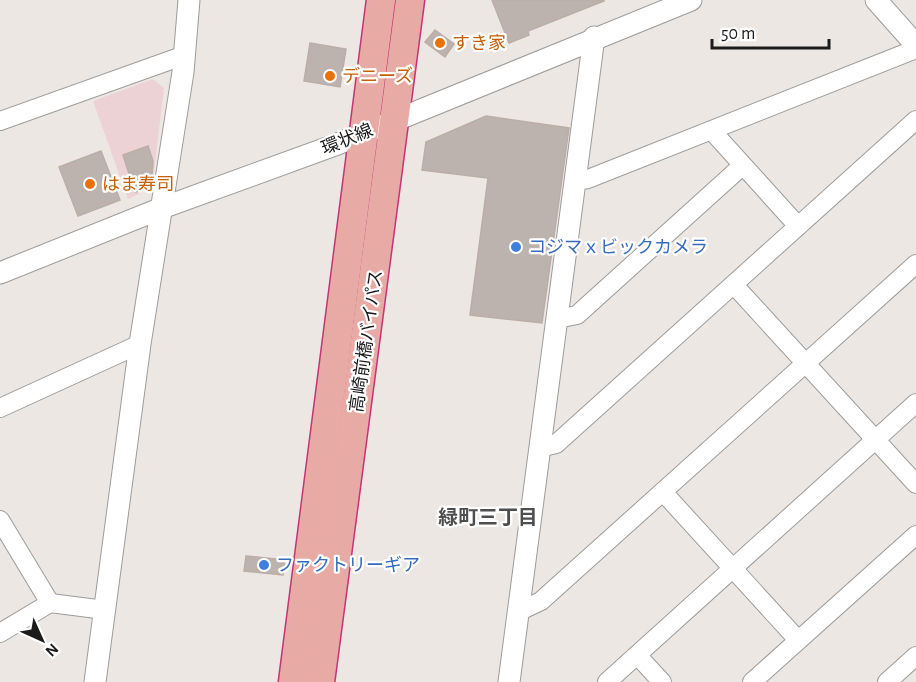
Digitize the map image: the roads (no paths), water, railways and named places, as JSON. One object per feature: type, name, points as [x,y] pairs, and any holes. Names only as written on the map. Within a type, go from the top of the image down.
[{"type":"highway","name":"高崎前橋バイパス","points":[[293,682],[381,0]]},
{"type":"highway","name":"高崎前橋バイパス","points":[[320,682],[396,120],[410,0]]},
{"type":"street","points":[[95,682],[140,344],[185,55],[189,0]]},
{"type":"street","name":"環状線","points":[[0,273],[162,208],[362,134],[594,37],[691,0]]},
{"type":"street","points":[[575,181],[712,131],[916,47],[876,0]]},
{"type":"street","points":[[509,682],[594,37]]},
{"type":"street","points":[[0,121],[185,55]]},
{"type":"street","points":[[539,448],[556,444],[916,120]]},
{"type":"street","points":[[712,131],[798,226]]},
{"type":"street","points":[[557,319],[577,315],[742,166]]},
{"type":"street","points":[[518,612],[541,601],[916,264]]},
{"type":"street","points":[[734,285],[916,484]]},
{"type":"street","points":[[0,408],[140,344]]},
{"type":"street","points":[[607,682],[916,403]]},
{"type":"street","points":[[663,492],[798,640]]},
{"type":"street","points":[[0,520],[50,603]]},
{"type":"street","points":[[752,682],[916,535]]},
{"type":"street","points":[[0,633],[50,603],[105,610]]},
{"type":"street","points":[[637,655],[662,682]]},
{"type":"street","points":[[887,682],[916,656]]},
{"type":"place","name":"すき家","points":[[440,43]]},
{"type":"place","name":"デニーズ","points":[[330,76]]},
{"type":"place","name":"はま寿司","points":[[90,184]]},
{"type":"place","name":"コジマｘビックカメラ","points":[[516,247]]},
{"type":"place","name":"ファクトリーギア","points":[[264,565]]},
{"type":"district","name":"緑町三丁目","points":[[488,517]]}]
